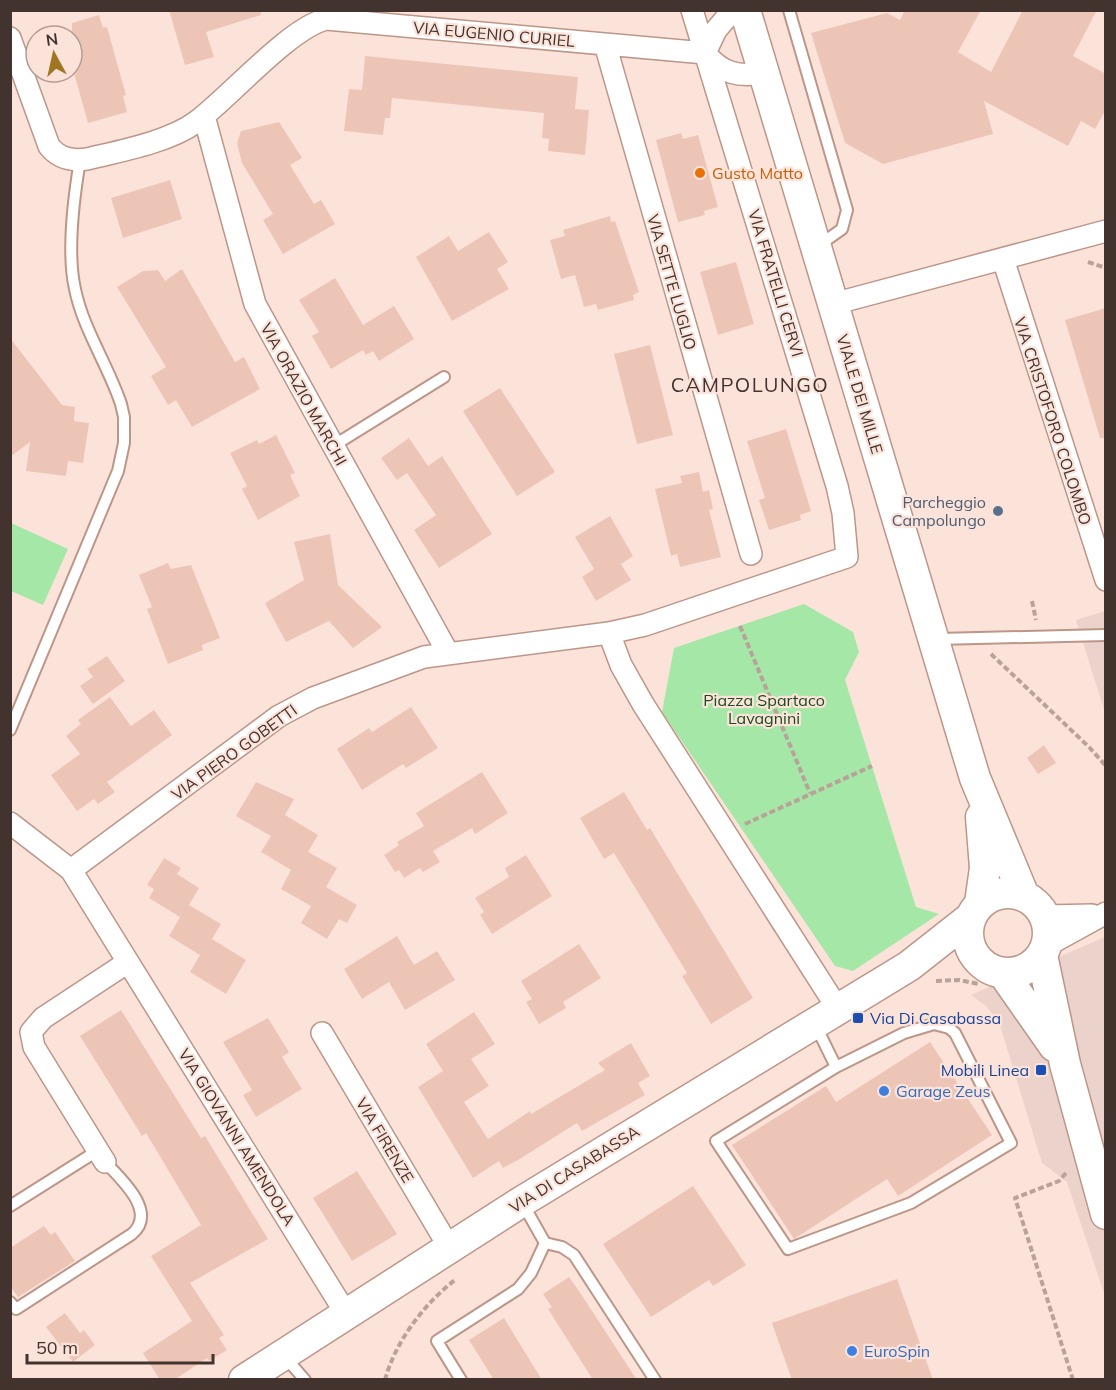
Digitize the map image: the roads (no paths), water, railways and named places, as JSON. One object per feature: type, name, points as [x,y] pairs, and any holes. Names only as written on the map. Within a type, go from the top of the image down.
[{"type":"main road","name":"VIALE DEI MILLE","points":[[745,10],[975,778],[1024,896],[1033,901],[1045,916],[1048,936],[1044,951],[1065,1064],[1106,1214]]},
{"type":"main road","name":"VIALE DEI MILLE","points":[[975,778],[985,855],[968,942],[989,974],[1038,1020],[1065,1064]]},
{"type":"main road","points":[[975,910],[1001,893],[1024,896]]},
{"type":"main road","name":"VIA DI CASABASSA","points":[[919,974],[975,910]]},
{"type":"main road","points":[[989,974],[1025,969],[1044,951]]},
{"type":"main road","name":"VIA DI CASABASSA","points":[[244,1380],[345,1312],[826,1016],[919,974],[989,974]]},
{"type":"street","name":"VIA FRATELLI CERVI","points":[[609,633],[685,613],[847,557],[839,493],[692,10]]},
{"type":"street","points":[[733,10],[716,30],[705,53],[730,74],[745,76],[764,73]]},
{"type":"street","name":"VIA EUGENIO CURIEL","points":[[80,160],[168,136],[194,124],[303,30],[328,15],[705,53]]},
{"type":"street","points":[[10,38],[49,146],[63,158],[80,160]]},
{"type":"street","name":"VIA SETTE LUGLIO","points":[[605,44],[751,554]]},
{"type":"street","name":"VIA ORAZIO MARCHI","points":[[204,116],[250,295],[448,653]]},
{"type":"street","points":[[833,304],[1106,231]]},
{"type":"street","name":"VIA CRISTOFORO COLOMBO","points":[[1003,259],[1106,580]]},
{"type":"street","points":[[448,653],[609,633],[621,664],[643,704],[725,833],[826,1016]]},
{"type":"street","name":"VIA PIERO GOBETTI","points":[[71,870],[261,729],[297,706],[408,662],[448,653]]},
{"type":"street","points":[[10,823],[71,870]]},
{"type":"street","name":"VIA GIOVANNI AMENDOLA","points":[[71,870],[345,1312]]},
{"type":"street","points":[[1045,916],[1068,918],[1105,913]]},
{"type":"street","points":[[1044,951],[1105,913]]},
{"type":"street","points":[[101,1157],[34,1047],[31,1032],[43,1018],[128,962]]},
{"type":"street","name":"VIA FIRENZE","points":[[322,1033],[449,1247]]},
{"type":"lane","points":[[789,10],[847,210],[842,229],[816,247]]},
{"type":"lane","points":[[10,730],[109,496],[124,442],[124,417],[121,404],[78,300],[73,279],[75,194],[80,160]]},
{"type":"lane","points":[[333,446],[444,377]]},
{"type":"lane","points":[[933,639],[1106,635]]},
{"type":"lane","points":[[826,1016],[836,1067]]},
{"type":"lane","points":[[934,1024],[950,1028],[959,1040],[1011,1143],[911,1203],[788,1248],[716,1141],[836,1067],[914,1029],[934,1024]]},
{"type":"lane","points":[[10,1206],[101,1157],[135,1197],[142,1216],[139,1226],[132,1234],[15,1309],[10,1302]]},
{"type":"lane","points":[[521,1202],[545,1243],[562,1246],[574,1255],[655,1380]]},
{"type":"lane","points":[[461,1380],[437,1341],[518,1288],[531,1273],[545,1243]]},
{"type":"lane","points":[[283,1354],[304,1380]]},
{"type":"place","name":"Gusto Matto","points":[[700,173]]},
{"type":"place","name":"Parcheggio Campolungo","points":[[998,511]]},
{"type":"place","name":"Via Di Casabassa","points":[[858,1018]]},
{"type":"place","name":"Mobili Linea","points":[[1041,1070]]},
{"type":"place","name":"Garage Zeus","points":[[884,1091]]},
{"type":"place","name":"EuroSpin","points":[[852,1351]]},
{"type":"district","name":"CAMPOLUNGO","points":[[750,385]]},
{"type":"park label","name":"Piazza Spartaco Lavagnini","points":[[764,709]]}]
